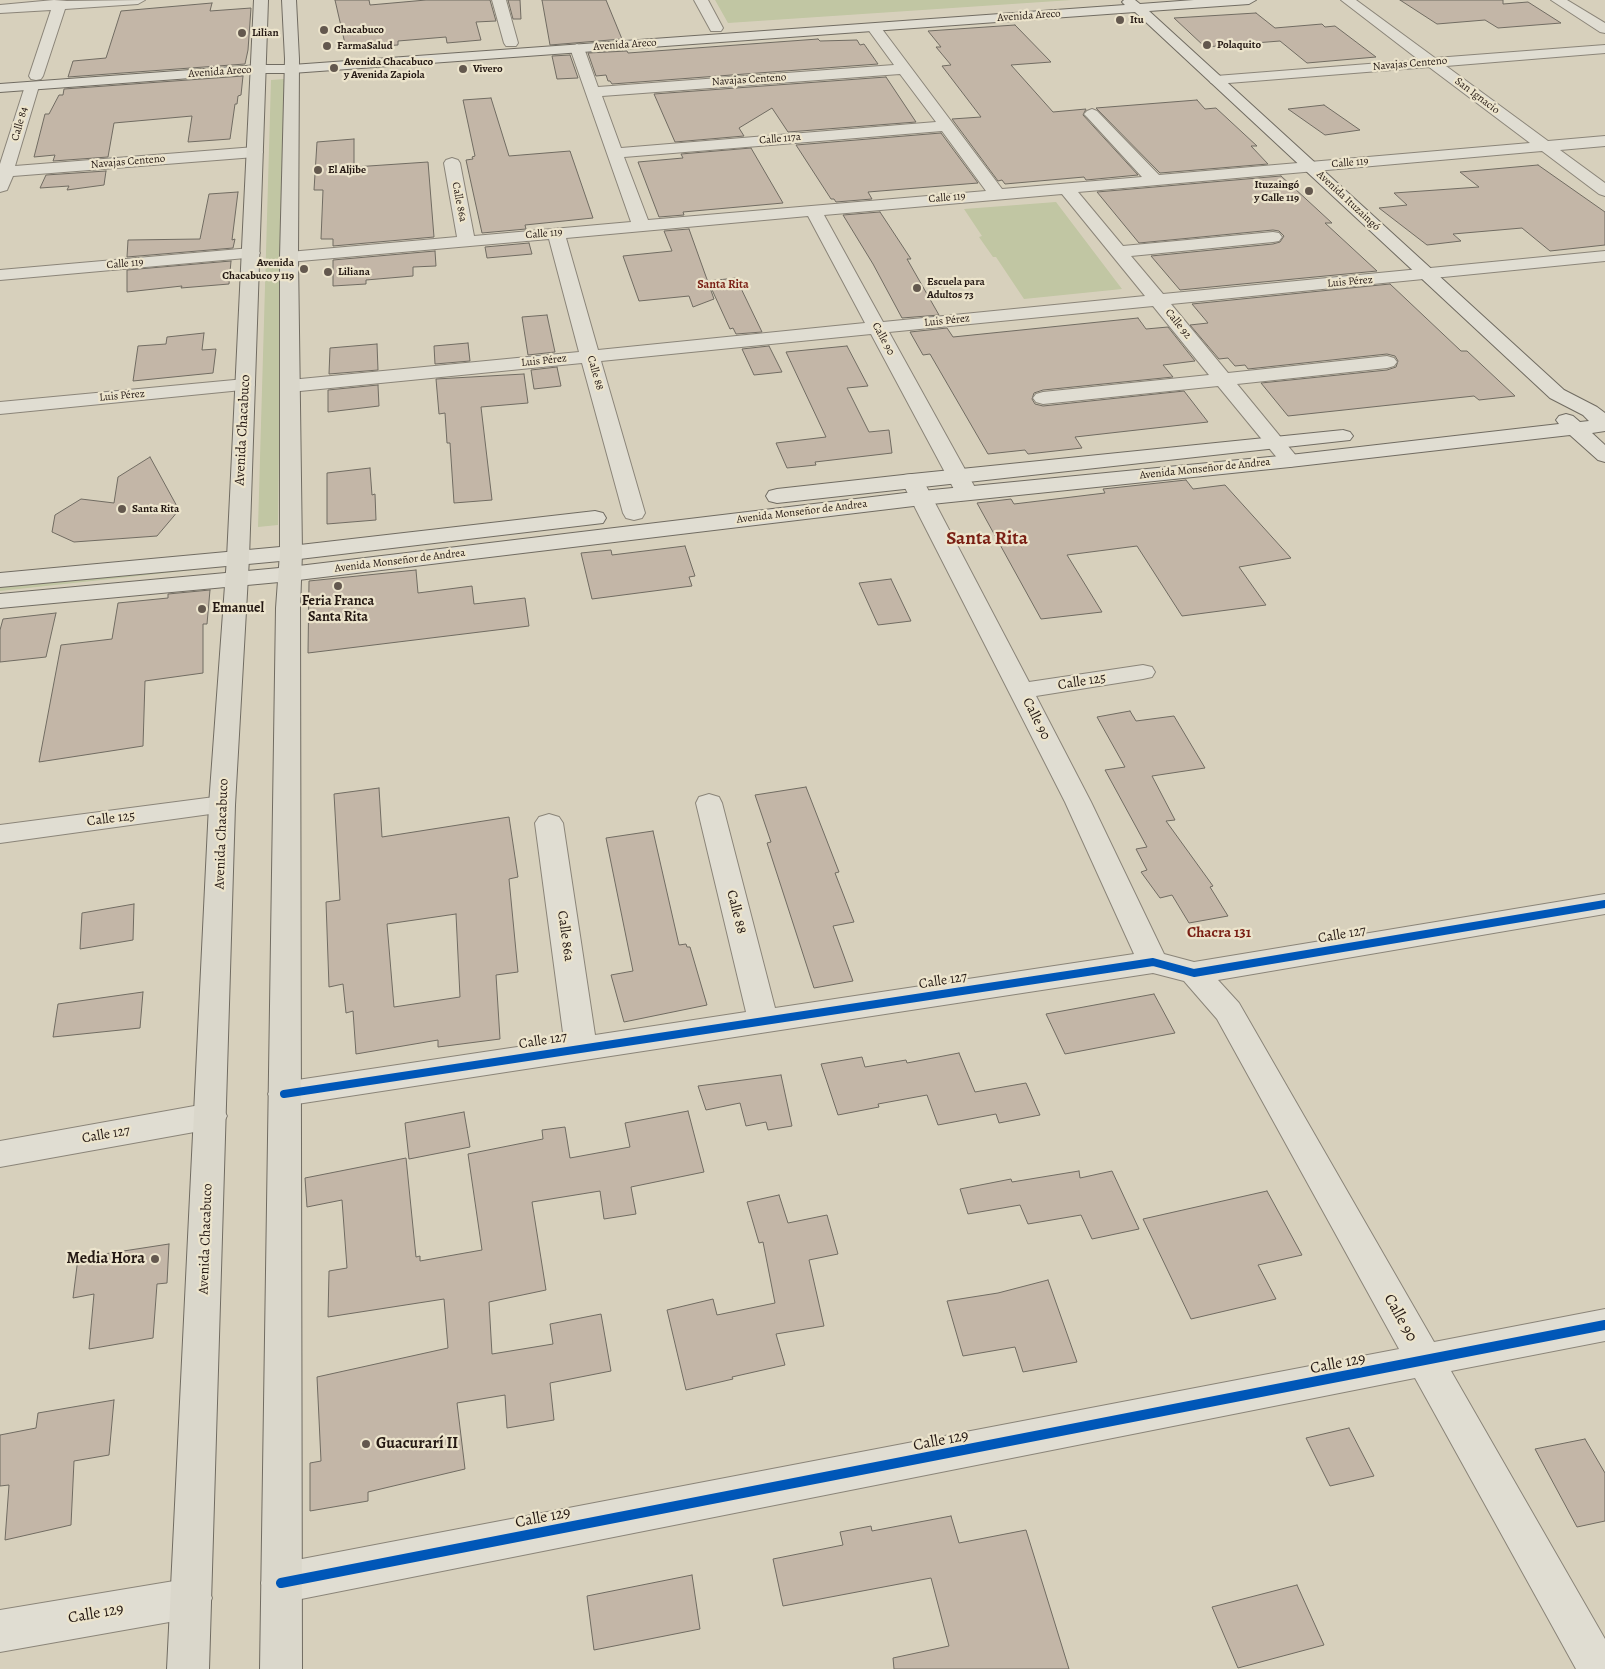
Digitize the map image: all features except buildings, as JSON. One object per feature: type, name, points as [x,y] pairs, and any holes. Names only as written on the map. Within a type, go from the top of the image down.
[{"type":"main road","name":"Avenida Chacabuco","points":[[188,1669],[212,1116],[222,805],[237,569],[261,0]]},
{"type":"main road","points":[[281,1669],[288,608],[291,564],[289,256],[292,64],[289,0]]},
{"type":"street","points":[[0,9],[60,3],[138,0]]},
{"type":"street","points":[[499,0],[510,43]]},
{"type":"street","points":[[701,0],[716,28]]},
{"type":"street","name":"Avenida Areco","points":[[292,64],[510,43],[716,28],[1132,2],[1249,0]]},
{"type":"street","name":"San Ignacio","points":[[1348,0],[1605,191]]},
{"type":"street","points":[[1558,0],[1605,29]]},
{"type":"street","name":"Avenida Areco","points":[[0,79],[34,81],[258,65],[578,48],[874,28],[1132,2]]},
{"type":"street","name":"Avenida Ituzaingó","points":[[1132,2],[1427,274],[1605,456]]},
{"type":"street","name":"Calle 84","points":[[0,191],[3,172],[60,3]]},
{"type":"street","points":[[874,28],[997,194]]},
{"type":"street","points":[[578,48],[641,225]]},
{"type":"street","name":"Navajas Centeno","points":[[1216,80],[1605,49]]},
{"type":"street","name":"Navajas Centeno","points":[[593,92],[904,69]]},
{"type":"street","name":"Avenida Areco","points":[[0,88],[34,81]]},
{"type":"street","points":[[1092,114],[1154,180]]},
{"type":"street","name":"Calle 117a","points":[[614,152],[946,126]]},
{"type":"street","name":"Calle 119","points":[[289,256],[1605,141]]},
{"type":"street","name":"Navajas Centeno","points":[[3,172],[255,152]]},
{"type":"street","name":"Calle 86a","points":[[452,164],[466,241]]},
{"type":"street","name":"Calle 92","points":[[1066,188],[1290,461]]},
{"type":"street","name":"Calle 90","points":[[813,210],[962,484]]},
{"type":"street","name":"Calle 88","points":[[556,233],[634,514]]},
{"type":"street","points":[[1118,252],[1274,237]]},
{"type":"street","name":"Calle 119","points":[[0,275],[251,253]]},
{"type":"street","name":"Luis Pérez","points":[[290,386],[1605,256]]},
{"type":"street","points":[[1043,398],[1387,362]]},
{"type":"street","name":"Luis Pérez","points":[[0,408],[245,385]]},
{"type":"street","name":"Avenida Ituzaingó","points":[[1564,412],[1601,418]]},
{"type":"street","name":"Avenida Monseñor de Andrea","points":[[962,484],[1290,461],[1564,412]]},
{"type":"street","name":"Avenida Monseñor de Andrea","points":[[0,601],[237,569],[962,484],[1275,443],[1564,412],[1601,418]]},
{"type":"street","name":"Calle 90","points":[[917,489],[1078,802],[1153,962]]},
{"type":"street","name":"Avenida Monseñor de Andrea","points":[[291,564],[634,514],[917,489]]},
{"type":"street","name":"Avenida Monseñor de Andrea","points":[[0,580],[237,569]]},
{"type":"street","name":"Calle 125","points":[[1021,691],[1143,672]]},
{"type":"street","name":"Calle 88","points":[[709,803],[763,1021]]},
{"type":"street","name":"Calle 125","points":[[0,834],[222,805]]},
{"type":"street","name":"Calle 86a","points":[[549,823],[581,1048]]},
{"type":"street","name":"Calle 127","points":[[284,1094],[1153,962],[1194,973],[1605,904]]},
{"type":"street","name":"Calle 90","points":[[1194,973],[1228,1011],[1599,1669]]},
{"type":"street","name":"Calle 127","points":[[0,1154],[212,1116]]},
{"type":"street","name":"Calle 129","points":[[281,1583],[1605,1325]]},
{"type":"street","name":"Calle 129","points":[[0,1631],[192,1598]]},
{"type":"green space","points":[[715,0],[1072,0],[728,23]]},
{"type":"green space","points":[[284,79],[278,525],[258,527],[271,80]]},
{"type":"green space","points":[[1056,202],[1122,289],[1024,299],[996,257],[993,257],[979,237],[982,236],[964,209]]},
{"type":"green space","points":[[193,563],[193,570],[0,591],[0,584]]},
{"type":"cycle path","points":[[284,1094],[1153,962],[1194,973],[1605,904]]},
{"type":"cycle path","points":[[281,1583],[1605,1325]]},
{"type":"place","name":"Itu","points":[[1120,20]]},
{"type":"place","name":"Chacabuco","points":[[324,30]]},
{"type":"place","name":"Lilian","points":[[242,33]]},
{"type":"place","name":"Polaquito","points":[[1207,45]]},
{"type":"place","name":"FarmaSalud","points":[[327,46]]},
{"type":"place","name":"Avenida Chacabuco y Avenida Zapiola","points":[[334,68]]},
{"type":"place","name":"Vivero","points":[[463,69]]},
{"type":"place","name":"El Aljibe","points":[[318,170]]},
{"type":"place","name":"Ituzaingó y Calle 119","points":[[1309,191]]},
{"type":"place","name":"Avenida Chacabuco y 119","points":[[304,269]]},
{"type":"place","name":"Liliana","points":[[328,272]]},
{"type":"place","name":"Escuela para Adultos 73","points":[[917,288]]},
{"type":"place","name":"Santa Rita","points":[[122,509]]},
{"type":"place","name":"Feria Franca Santa Rita","points":[[338,586]]},
{"type":"place","name":"Emanuel","points":[[202,609]]},
{"type":"place","name":"Media Hora","points":[[155,1259]]},
{"type":"place","name":"Guacurarí II","points":[[366,1444]]},
{"type":"district","name":"Santa Rita","points":[[723,285]]},
{"type":"district","name":"Santa Rita","points":[[987,539]]},
{"type":"district","name":"Chacra 131","points":[[1219,933]]}]
